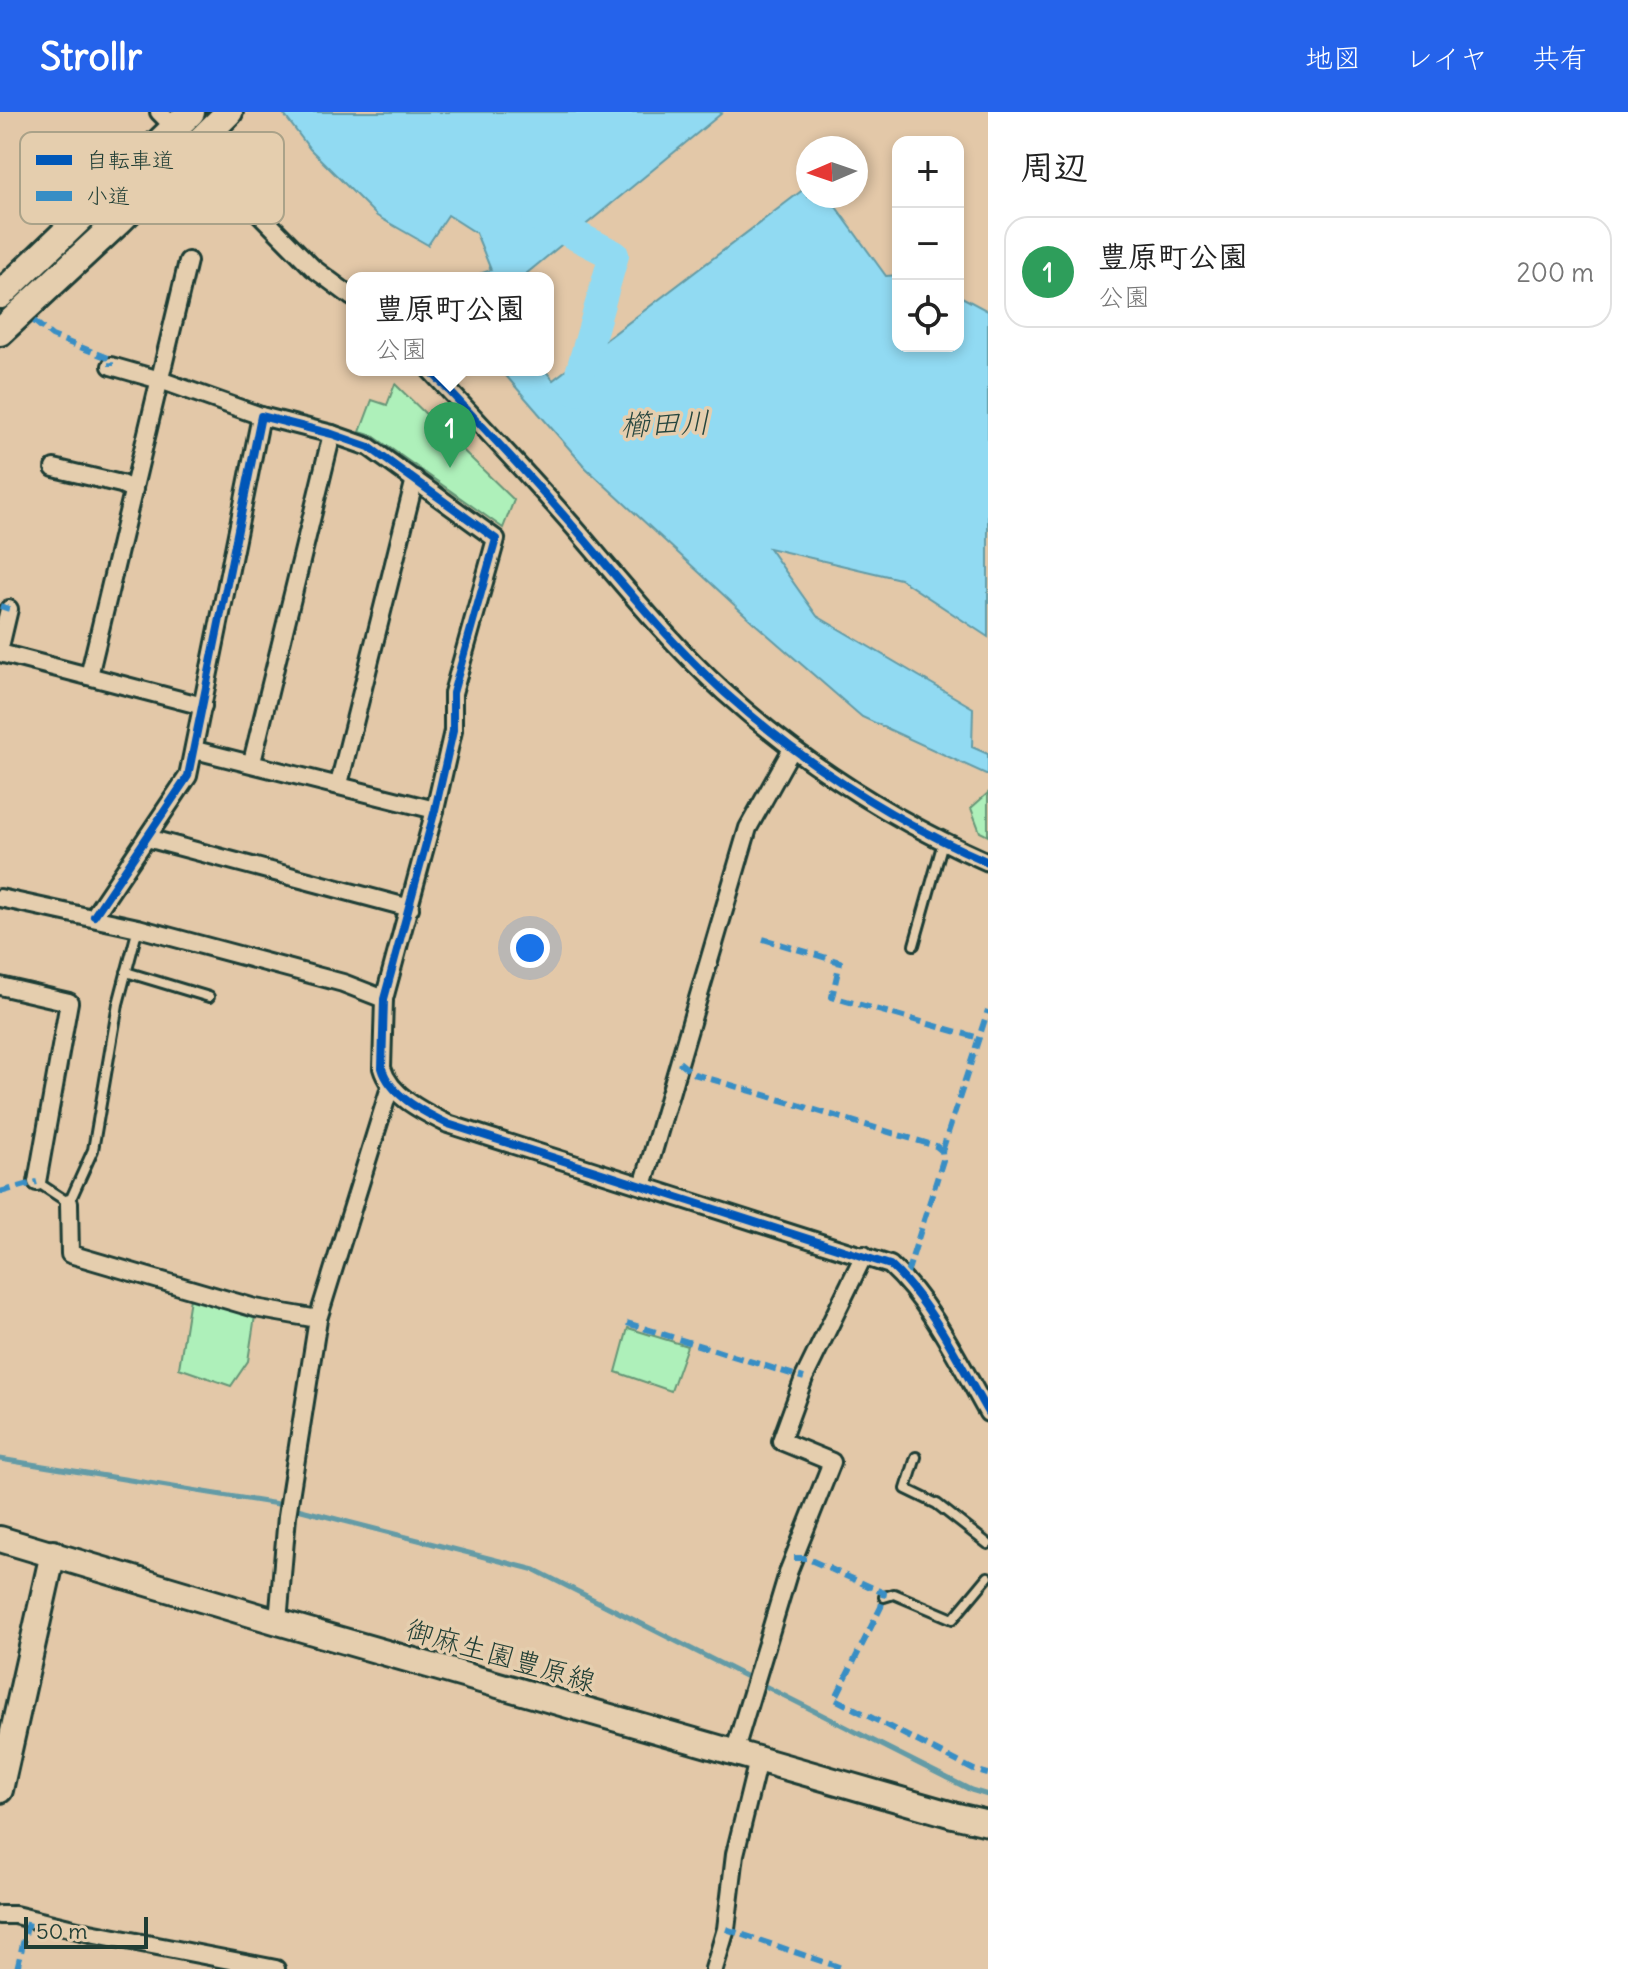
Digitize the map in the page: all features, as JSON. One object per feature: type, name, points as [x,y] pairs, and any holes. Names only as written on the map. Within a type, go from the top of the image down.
[{"type":"main road","points":[[208,132],[229,112]]},
{"type":"main road","points":[[162,132],[178,116]]},
{"type":"main road","points":[[0,295],[71,224]]},
{"type":"main road","points":[[0,332],[116,224]]},
{"type":"main road","name":"御麻生園豊原線","points":[[0,1539],[278,1622],[988,1823]]},
{"type":"main road","points":[[0,1790],[53,1553]]},
{"type":"street","points":[[178,116],[194,132]]},
{"type":"street","points":[[275,224],[313,268],[346,293]]},
{"type":"street","points":[[89,676],[188,261]]},
{"type":"street","points":[[111,366],[261,416],[369,447],[496,539],[453,693],[453,731],[410,908],[384,999],[382,1068],[390,1087],[426,1113],[448,1124],[890,1265],[905,1280],[951,1344],[988,1413]]},
{"type":"street","points":[[436,376],[571,523],[682,651],[724,692],[792,749],[896,818],[988,862]]},
{"type":"street","points":[[94,916],[188,776],[261,416]]},
{"type":"street","points":[[252,762],[332,434]]},
{"type":"street","points":[[54,468],[134,490]]},
{"type":"street","points":[[339,784],[415,479]]},
{"type":"street","points":[[9,609],[0,650],[203,706]]},
{"type":"street","points":[[643,1186],[748,828],[792,749]]},
{"type":"street","points":[[195,750],[435,810]]},
{"type":"street","points":[[147,838],[410,908]]},
{"type":"street","points":[[0,898],[94,916],[343,983],[384,999]]},
{"type":"street","points":[[0,986],[69,1002],[37,1182]]},
{"type":"street","points":[[278,1622],[287,1516],[318,1319],[390,1087]]},
{"type":"street","points":[[69,1203],[70,1254],[255,1308],[318,1319]]},
{"type":"street","points":[[714,1969],[726,1929],[753,1693],[789,1570],[832,1462],[781,1441],[804,1378],[864,1255]]},
{"type":"street","points":[[0,1915],[15,1915],[212,1963],[276,1969]]},
{"type":"lane","points":[[914,945],[943,842]]},
{"type":"lane","points":[[37,1182],[69,1203],[93,1150],[126,972],[138,928]]},
{"type":"lane","points":[[126,972],[209,997]]},
{"type":"lane","points":[[916,1457],[906,1489],[937,1504],[988,1544]]},
{"type":"lane","points":[[884,1597],[894,1594],[953,1619],[988,1577]]},
{"type":"green space","points":[[395,384],[514,500],[503,528],[373,436],[360,432],[372,400],[387,405]]},
{"type":"green space","points":[[988,793],[988,836],[980,832],[971,808]]},
{"type":"green space","points":[[190,1298],[255,1316],[248,1361],[231,1386],[179,1368]]},
{"type":"green space","points":[[628,1328],[687,1346],[671,1391],[616,1372]]},
{"type":"water","points":[[282,112],[722,113],[528,272],[485,272],[491,270],[476,233],[448,215],[428,245],[377,216],[310,149]]},
{"type":"water","points":[[796,195],[796,208],[837,208],[886,276],[892,276],[892,352],[964,352],[964,298],[988,311],[988,637],[900,579],[769,548],[817,616],[973,708],[972,747],[988,754],[988,775],[862,717],[754,623],[586,468],[506,376],[550,376],[553,380]]},
{"type":"waterway","name":"櫛田川","points":[[537,216],[614,255],[575,391]]},
{"type":"waterway","points":[[0,1459],[278,1504],[535,1570],[971,1790],[988,1795]]},
{"type":"marked path","points":[[34,321],[52,336],[111,359],[111,366]]},
{"type":"marked path","points":[[0,606],[9,609]]},
{"type":"marked path","points":[[763,939],[840,962],[832,997],[979,1038]]},
{"type":"marked path","points":[[942,1151],[988,1010]]},
{"type":"marked path","points":[[679,1062],[694,1074],[936,1146],[942,1151],[943,1160],[905,1280]]},
{"type":"marked path","points":[[0,1192],[37,1182]]},
{"type":"marked path","points":[[627,1323],[804,1378]]},
{"type":"marked path","points":[[794,1558],[806,1558],[884,1593],[881,1607],[835,1699],[974,1770],[988,1774]]},
{"type":"marked path","points":[[17,1969],[29,1918]]},
{"type":"marked path","points":[[726,1929],[845,1969]]},
{"type":"cycle path","points":[[436,376],[556,506],[665,633],[724,692],[785,743],[850,788],[917,828],[988,862]]},
{"type":"cycle path","points":[[94,916],[188,776],[261,416],[369,447],[496,539],[453,693],[453,731],[384,999],[382,1068],[386,1078],[409,1102],[448,1124],[890,1265],[932,1316],[988,1413]]},
{"type":"place","name":"豊原町公園","points":[[450,468]]}]
